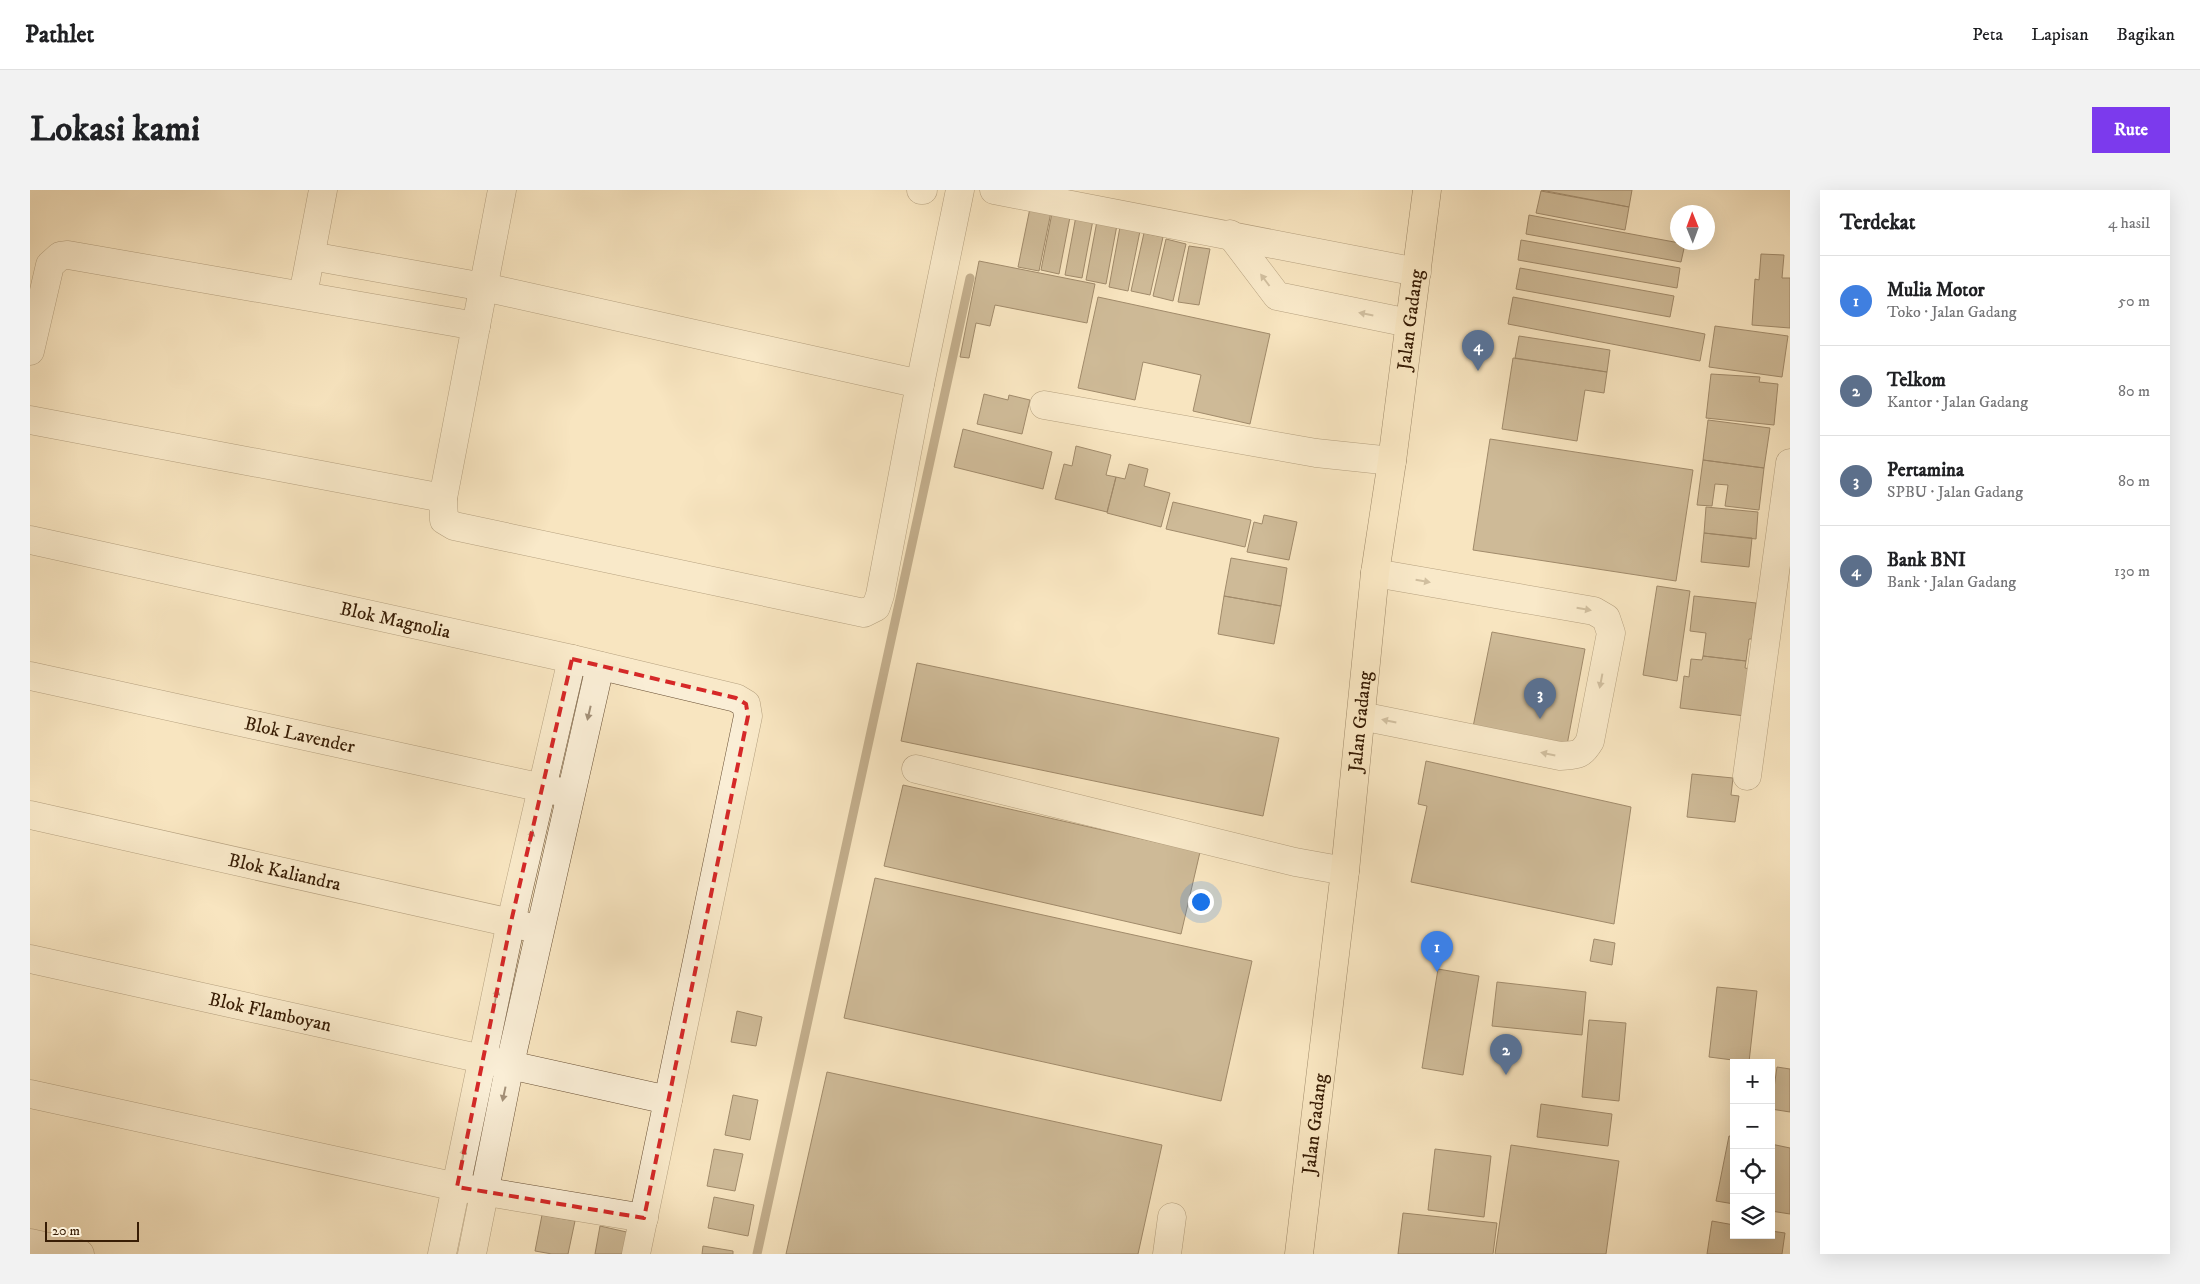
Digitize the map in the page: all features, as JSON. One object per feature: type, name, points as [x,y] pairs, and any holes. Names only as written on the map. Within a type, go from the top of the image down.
[{"type":"highway","name":"Jalan Gadang","points":[[1299,1254],[1345,871],[1376,573],[1427,190]]},
{"type":"street","points":[[303,295],[323,190]]},
{"type":"street","points":[[502,190],[443,498],[444,520],[454,526],[864,613],[876,607],[880,595],[920,384],[960,190]]},
{"type":"street","points":[[994,190],[1230,234],[1417,272]]},
{"type":"street","points":[[1230,234],[1277,296],[1409,323]]},
{"type":"street","points":[[30,352],[50,265],[60,256],[68,255],[476,326]]},
{"type":"street","points":[[311,256],[484,287],[920,384]]},
{"type":"street","points":[[1044,405],[1316,453],[1392,461]]},
{"type":"street","points":[[30,420],[443,498]]},
{"type":"street","points":[[1746,776],[1790,463]]},
{"type":"street","name":"Blok Magnolia","points":[[30,540],[572,659],[736,698],[746,704],[748,716],[668,1100]]},
{"type":"street","points":[[1362,716],[1560,756],[1583,752],[1590,741],[1610,633],[1606,618],[1594,611],[1376,573]]},
{"type":"street","points":[[442,1254],[511,922],[572,659]]},
{"type":"street","points":[[472,1254],[510,1064],[600,666]]},
{"type":"street","name":"Blok Lavender","points":[[30,676],[570,794]]},
{"type":"street","points":[[916,770],[1296,862],[1345,871]]},
{"type":"street","name":"Blok Kaliandra","points":[[30,815],[540,930]]},
{"type":"street","name":"Blok Flamboyan","points":[[30,959],[668,1100]]},
{"type":"street","points":[[30,1094],[483,1192],[644,1218]]},
{"type":"street","points":[[636,1254],[668,1100]]},
{"type":"street","points":[[1167,1254],[1172,1217]]},
{"type":"street","points":[[30,1243],[80,1254]]},
{"type":"highlighted area","points":[[572,659],[736,698],[746,704],[748,716],[644,1218],[457,1187],[511,922]]},
{"type":"building","points":[[1541,190],[1632,190],[1629,207]]},
{"type":"building","points":[[1541,191],[1629,207],[1625,230],[1536,213]]},
{"type":"building","points":[[1030,208],[1051,212],[1039,271],[1018,267]]},
{"type":"building","points":[[1052,213],[1070,217],[1059,274],[1041,270]]},
{"type":"building","points":[[1529,215],[1670,241],[1670,250],[1684,250],[1681,262],[1526,234]]},
{"type":"building","points":[[1076,216],[1093,220],[1082,278],[1065,275]]},
{"type":"building","points":[[1097,221],[1117,225],[1106,284],[1086,280]]},
{"type":"building","points":[[1120,227],[1140,231],[1128,291],[1109,287]]},
{"type":"building","points":[[1144,233],[1163,237],[1150,295],[1131,291]]},
{"type":"building","points":[[1166,239],[1186,244],[1173,301],[1153,296]]},
{"type":"building","points":[[1521,240],[1680,268],[1677,288],[1518,260]]},
{"type":"building","points":[[1189,246],[1210,249],[1199,305],[1178,302]]},
{"type":"building","points":[[1761,254],[1784,255],[1782,278],[1790,278],[1790,328],[1752,325],[1755,279],[1759,280]]},
{"type":"building","points":[[979,261],[1095,284],[1087,323],[995,305],[990,326],[976,323],[969,358],[960,357]]},
{"type":"building","points":[[1520,268],[1674,296],[1670,317],[1516,289]]},
{"type":"building","points":[[1098,297],[1270,334],[1250,424],[1193,411],[1201,375],[1143,362],[1135,400],[1078,388]]},
{"type":"building","points":[[1513,297],[1705,334],[1700,361],[1508,324]]},
{"type":"building","points":[[1715,326],[1788,336],[1782,377],[1709,367]]},
{"type":"building","points":[[1519,336],[1610,350],[1607,372],[1515,358]]},
{"type":"building","points":[[1513,358],[1607,372],[1604,393],[1585,390],[1577,441],[1502,429]]},
{"type":"building","points":[[1711,374],[1760,377],[1759,382],[1778,384],[1774,425],[1706,418]]},
{"type":"building","points":[[984,394],[1008,400],[1009,395],[1030,400],[1022,434],[977,424]]},
{"type":"building","points":[[1708,420],[1770,428],[1764,468],[1703,460]]},
{"type":"building","points":[[963,429],[1052,452],[1043,489],[954,467]]},
{"type":"building","points":[[1490,439],[1693,470],[1676,581],[1473,550]]},
{"type":"building","points":[[1076,446],[1111,455],[1106,475],[1116,477],[1107,512],[1055,499],[1064,464],[1072,466]]},
{"type":"building","points":[[1703,460],[1764,468],[1759,510],[1725,506],[1728,485],[1715,484],[1712,506],[1697,505]]},
{"type":"building","points":[[1129,464],[1148,469],[1144,486],[1170,493],[1161,527],[1107,513],[1116,477],[1125,479]]},
{"type":"building","points":[[1173,502],[1251,520],[1245,547],[1166,529]]},
{"type":"building","points":[[1706,507],[1758,512],[1756,539],[1704,533]]},
{"type":"building","points":[[1264,515],[1297,522],[1289,560],[1247,552],[1254,522],[1262,524]]},
{"type":"building","points":[[1704,533],[1752,538],[1749,567],[1701,562]]},
{"type":"building","points":[[1231,558],[1287,568],[1281,606],[1224,596]]},
{"type":"building","points":[[1657,586],[1690,591],[1677,681],[1643,675]]},
{"type":"building","points":[[1224,596],[1281,606],[1274,644],[1218,634]]},
{"type":"building","points":[[1694,596],[1756,603],[1752,639],[1749,639],[1746,661],[1703,656],[1706,633],[1690,631]]},
{"type":"building","points":[[1492,632],[1585,649],[1567,745],[1473,727]]},
{"type":"building","points":[[1703,656],[1746,661],[1745,668],[1751,669],[1745,716],[1680,708],[1684,676],[1689,677],[1691,659],[1702,660]]},
{"type":"building","points":[[917,663],[1279,738],[1263,816],[901,741]]},
{"type":"building","points":[[1426,761],[1631,807],[1614,924],[1411,882],[1427,806],[1418,804]]},
{"type":"building","points":[[1692,774],[1733,778],[1731,795],[1739,796],[1735,822],[1687,817]]},
{"type":"building","points":[[903,785],[1200,852],[1181,934],[884,866]]},
{"type":"building","points":[[875,878],[1252,961],[1221,1101],[844,1018]]},
{"type":"building","points":[[1594,939],[1615,943],[1612,965],[1590,961]]},
{"type":"building","points":[[1438,969],[1479,976],[1463,1075],[1422,1068]]},
{"type":"building","points":[[1497,982],[1586,992],[1582,1035],[1492,1026]]},
{"type":"building","points":[[1717,987],[1757,991],[1749,1059],[1730,1060],[1709,1057]]},
{"type":"building","points":[[737,1011],[762,1017],[756,1046],[731,1042]]},
{"type":"building","points":[[1589,1020],[1626,1023],[1619,1101],[1582,1097]]},
{"type":"building","points":[[1777,1067],[1790,1069],[1790,1112],[1775,1110]]},
{"type":"building","points":[[827,1072],[1162,1145],[1138,1254],[786,1254]]},
{"type":"building","points":[[733,1095],[758,1100],[750,1140],[725,1135]]},
{"type":"building","points":[[1541,1104],[1612,1114],[1608,1146],[1537,1137]]},
{"type":"building","points":[[1729,1136],[1730,1136],[1730,1203],[1716,1201]]},
{"type":"building","points":[[1511,1145],[1619,1161],[1606,1254],[1495,1254]]},
{"type":"building","points":[[1775,1145],[1790,1148],[1790,1214],[1775,1212]]},
{"type":"building","points":[[714,1149],[743,1154],[735,1191],[707,1186]]},
{"type":"building","points":[[1435,1149],[1491,1156],[1484,1217],[1428,1210]]},
{"type":"building","points":[[714,1197],[754,1205],[748,1236],[708,1228]]},
{"type":"building","points":[[1403,1213],[1497,1223],[1493,1254],[1398,1254]]},
{"type":"building","points":[[542,1215],[575,1221],[568,1254],[535,1251]]},
{"type":"building","points":[[1712,1221],[1730,1224],[1730,1239],[1775,1239],[1775,1232],[1785,1233],[1782,1254],[1707,1254]]},
{"type":"building","points":[[600,1226],[631,1233],[627,1254],[595,1254]]},
{"type":"building","points":[[703,1246],[733,1251],[733,1254],[702,1254]]},
{"type":"waterway","points":[[757,1254],[970,278]]},
{"type":"place","name":"Bank BNI","points":[[1478,371]]},
{"type":"place","name":"Pertamina","points":[[1540,719]]},
{"type":"place","name":"Mulia Motor","points":[[1437,972]]},
{"type":"place","name":"Telkom","points":[[1506,1075]]}]
